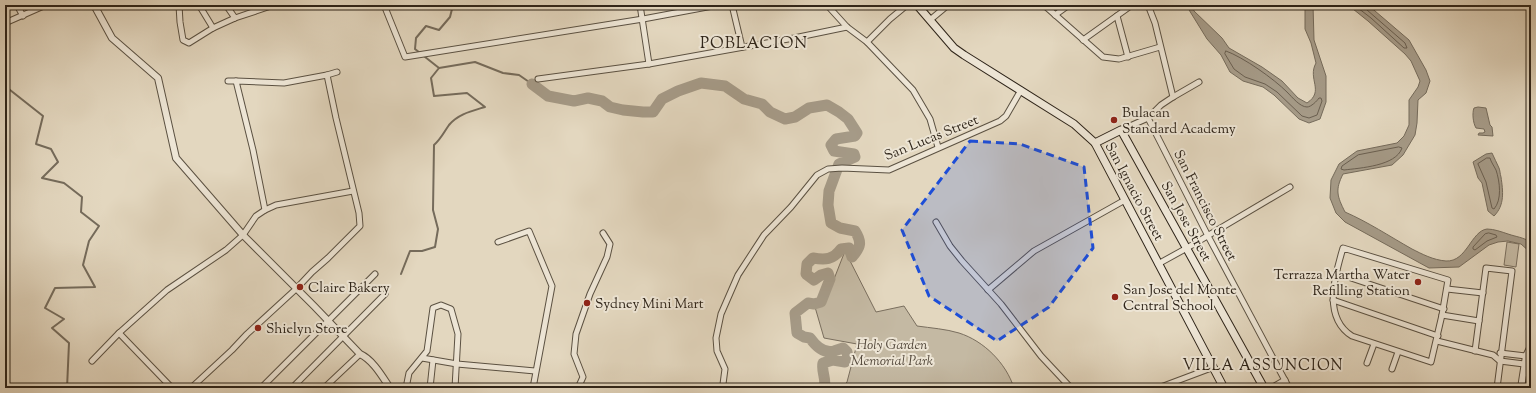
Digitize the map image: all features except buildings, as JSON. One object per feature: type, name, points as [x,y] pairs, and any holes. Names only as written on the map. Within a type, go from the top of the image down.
[{"type":"main road","name":"San Ignacio Street","points":[[917,5],[954,48],[1081,129],[1095,143],[1224,388]]},
{"type":"main road","points":[[1095,143],[1121,130]]},
{"type":"main road","name":"San Jose Street","points":[[1121,130],[1264,388]]},
{"type":"street","points":[[17,5],[23,16]]},
{"type":"street","points":[[94,5],[112,38],[158,78],[176,158],[243,235],[328,322],[377,369],[390,388]]},
{"type":"street","points":[[179,5],[183,40],[189,42],[213,28],[235,18],[274,5]]},
{"type":"street","points":[[199,5],[213,28]]},
{"type":"street","points":[[226,5],[235,18]]},
{"type":"street","points":[[251,5],[255,11]]},
{"type":"street","points":[[384,5],[405,57],[643,19],[718,5]]},
{"type":"street","points":[[640,5],[649,64]]},
{"type":"street","points":[[732,5],[742,47]]},
{"type":"street","points":[[827,5],[847,27],[867,42],[913,90],[930,119],[938,147]]},
{"type":"street","points":[[867,42],[890,19],[907,5]]},
{"type":"street","points":[[930,20],[948,5]]},
{"type":"street","points":[[1044,5],[1103,57],[1114,59],[1128,57],[1160,47]]},
{"type":"street","points":[[1055,15],[1069,5]]},
{"type":"street","points":[[1083,40],[1132,5]]},
{"type":"street","points":[[1148,5],[1155,23],[1173,97]]},
{"type":"street","points":[[5,23],[44,6]]},
{"type":"street","points":[[1117,16],[1128,57]]},
{"type":"street","points":[[538,78],[649,64],[847,27]]},
{"type":"street","points":[[228,81],[284,83],[337,72]]},
{"type":"street","points":[[191,388],[360,226],[359,213],[327,75]]},
{"type":"street","points":[[236,82],[253,150],[265,210]]},
{"type":"street","points":[[1121,130],[1148,118],[1161,105],[1199,82]]},
{"type":"street","name":"San Lucas Street","points":[[721,388],[723,384],[724,369],[717,351],[717,330],[721,314],[738,275],[764,235],[791,207],[817,175],[828,169],[842,168],[889,170],[938,147],[1000,121],[1006,116],[1021,90]]},
{"type":"street","name":"San Francisco Street","points":[[1148,118],[1208,236],[1289,388]]},
{"type":"street","points":[[1158,264],[1290,187]]},
{"type":"street","points":[[92,361],[119,333],[167,290],[226,250],[243,235],[256,216],[265,210],[276,205],[353,191]]},
{"type":"street","points":[[988,290],[1034,250],[1125,200]]},
{"type":"street","points":[[936,222],[950,246],[962,261],[1000,304],[1041,356],[1071,388]]},
{"type":"street","points":[[498,242],[529,231],[552,286],[533,388]]},
{"type":"street","points":[[578,388],[583,377],[574,354],[576,334],[590,294],[607,257],[610,244],[603,233]]},
{"type":"street","points":[[1343,248],[1448,280],[1444,309],[1431,362],[1352,336],[1342,329],[1333,300],[1336,273],[1343,248]]},
{"type":"street","points":[[1475,351],[1486,268],[1512,271],[1497,388]]},
{"type":"street","points":[[1336,273],[1444,309]]},
{"type":"street","points":[[261,388],[375,274]]},
{"type":"street","points":[[1447,289],[1483,293]]},
{"type":"street","points":[[292,388],[385,294]]},
{"type":"street","points":[[1333,300],[1437,339],[1475,351],[1493,355],[1502,353],[1526,356]]},
{"type":"street","points":[[406,388],[409,373],[427,351],[433,308],[441,305],[451,309],[458,334],[457,364],[454,388]]},
{"type":"street","points":[[1442,315],[1479,320]]},
{"type":"street","points":[[119,333],[172,388]]},
{"type":"street","points":[[1367,363],[1374,344]]},
{"type":"street","points":[[1520,388],[1526,356],[1531,346]]},
{"type":"street","points":[[1392,369],[1398,352]]},
{"type":"street","points":[[324,388],[360,354]]},
{"type":"street","points":[[1508,362],[1509,354]]},
{"type":"street","points":[[1493,355],[1500,361],[1524,364]]},
{"type":"street","points":[[422,358],[457,364],[535,371]]},
{"type":"street","points":[[430,388],[433,360]]},
{"type":"street","points":[[1158,388],[1214,367]]},
{"type":"street","points":[[1271,388],[1285,380]]},
{"type":"highlighted area","points":[[970,141],[1020,144],[1084,167],[1093,248],[1049,307],[997,341],[929,296],[902,230]]},
{"type":"green space","points":[[1507,242],[1519,244],[1516,267],[1504,265]]},
{"type":"green space","name":"Holy Garden Memorial Park","points":[[845,251],[876,312],[904,306],[917,326],[959,333],[977,341],[1000,362],[1006,370],[1014,388],[842,388],[847,382],[857,344],[824,338],[815,307],[825,302]]},
{"type":"water","points":[[1186,5],[1192,5],[1194,11],[1222,38],[1229,48],[1262,67],[1282,81],[1298,98],[1307,103],[1315,94],[1313,74],[1316,63],[1311,43],[1305,29],[1305,5],[1313,5],[1314,40],[1326,76],[1326,102],[1320,119],[1309,123],[1299,119],[1274,95],[1263,87],[1243,81],[1230,72],[1221,55],[1207,39]]},
{"type":"water","points":[[1348,5],[1368,5],[1409,40],[1426,70],[1430,81],[1426,93],[1418,100],[1415,135],[1403,155],[1392,165],[1343,174],[1339,184],[1338,193],[1340,202],[1345,212],[1412,249],[1428,256],[1446,261],[1459,257],[1477,235],[1487,229],[1522,238],[1531,242],[1531,253],[1521,244],[1508,241],[1498,242],[1489,245],[1459,267],[1429,268],[1345,222],[1336,213],[1330,198],[1331,180],[1339,164],[1357,151],[1397,143],[1404,136],[1409,125],[1409,100],[1418,87],[1420,81],[1411,61],[1405,54]]},
{"type":"water","points":[[1474,108],[1486,108],[1490,125],[1492,127],[1493,136],[1478,135],[1479,133],[1485,132],[1484,129],[1476,128],[1474,123],[1473,110]]},
{"type":"water","points":[[1492,153],[1499,169],[1503,193],[1502,203],[1498,212],[1494,216],[1488,211],[1482,183],[1478,178],[1473,162],[1486,154]]},
{"type":"waterway","points":[[401,274],[410,251],[422,251],[435,247],[438,229],[433,210],[434,145],[441,138],[449,125],[457,118],[466,113],[485,107],[467,93],[434,96],[431,78],[439,68],[415,49],[416,38],[426,26],[439,30],[450,17],[453,5]]},
{"type":"waterway","points":[[439,68],[475,62],[503,73],[519,75],[532,84]]},
{"type":"waterway","points":[[532,84],[548,96],[574,101],[588,98],[602,101],[610,107],[623,110],[653,112],[662,99],[678,91],[701,83],[725,86],[744,99],[762,104],[770,112],[785,119],[795,117],[809,108],[827,105],[848,119],[857,133],[855,136],[836,139],[831,145],[834,151],[854,154],[855,157],[839,164],[829,191],[828,205],[831,223],[840,228],[855,231],[859,238],[860,244],[852,257],[849,248],[841,249],[832,257],[825,259],[813,258],[807,264],[806,274],[814,280],[821,275],[828,273],[830,279],[821,302],[814,304],[808,303],[795,313],[797,333],[804,337],[810,338],[823,350],[830,352],[843,348],[847,352],[848,358],[845,362],[833,360],[823,363],[825,382],[824,388]]},
{"type":"waterway","points":[[5,86],[43,116],[36,144],[51,149],[58,162],[42,178],[64,183],[82,197],[81,212],[99,226],[89,241],[83,265],[95,287],[55,288],[45,308],[64,319],[52,328],[69,343],[67,388]]},
{"type":"place","name":"Bulacan Standard Academy","points":[[1114,120]]},
{"type":"place","name":"Terrazza Martha Water Refilling Station","points":[[1418,282]]},
{"type":"place","name":"Claire Bakery","points":[[300,287]]},
{"type":"place","name":"San Jose del Monte Central School","points":[[1115,297]]},
{"type":"place","name":"Sydney Mini Mart","points":[[587,303]]},
{"type":"place","name":"Shielyn Store","points":[[258,328]]},
{"type":"district","name":"POBLACION","points":[[754,42]]},
{"type":"district","name":"VILLA ASSUNCION","points":[[1263,365]]}]
